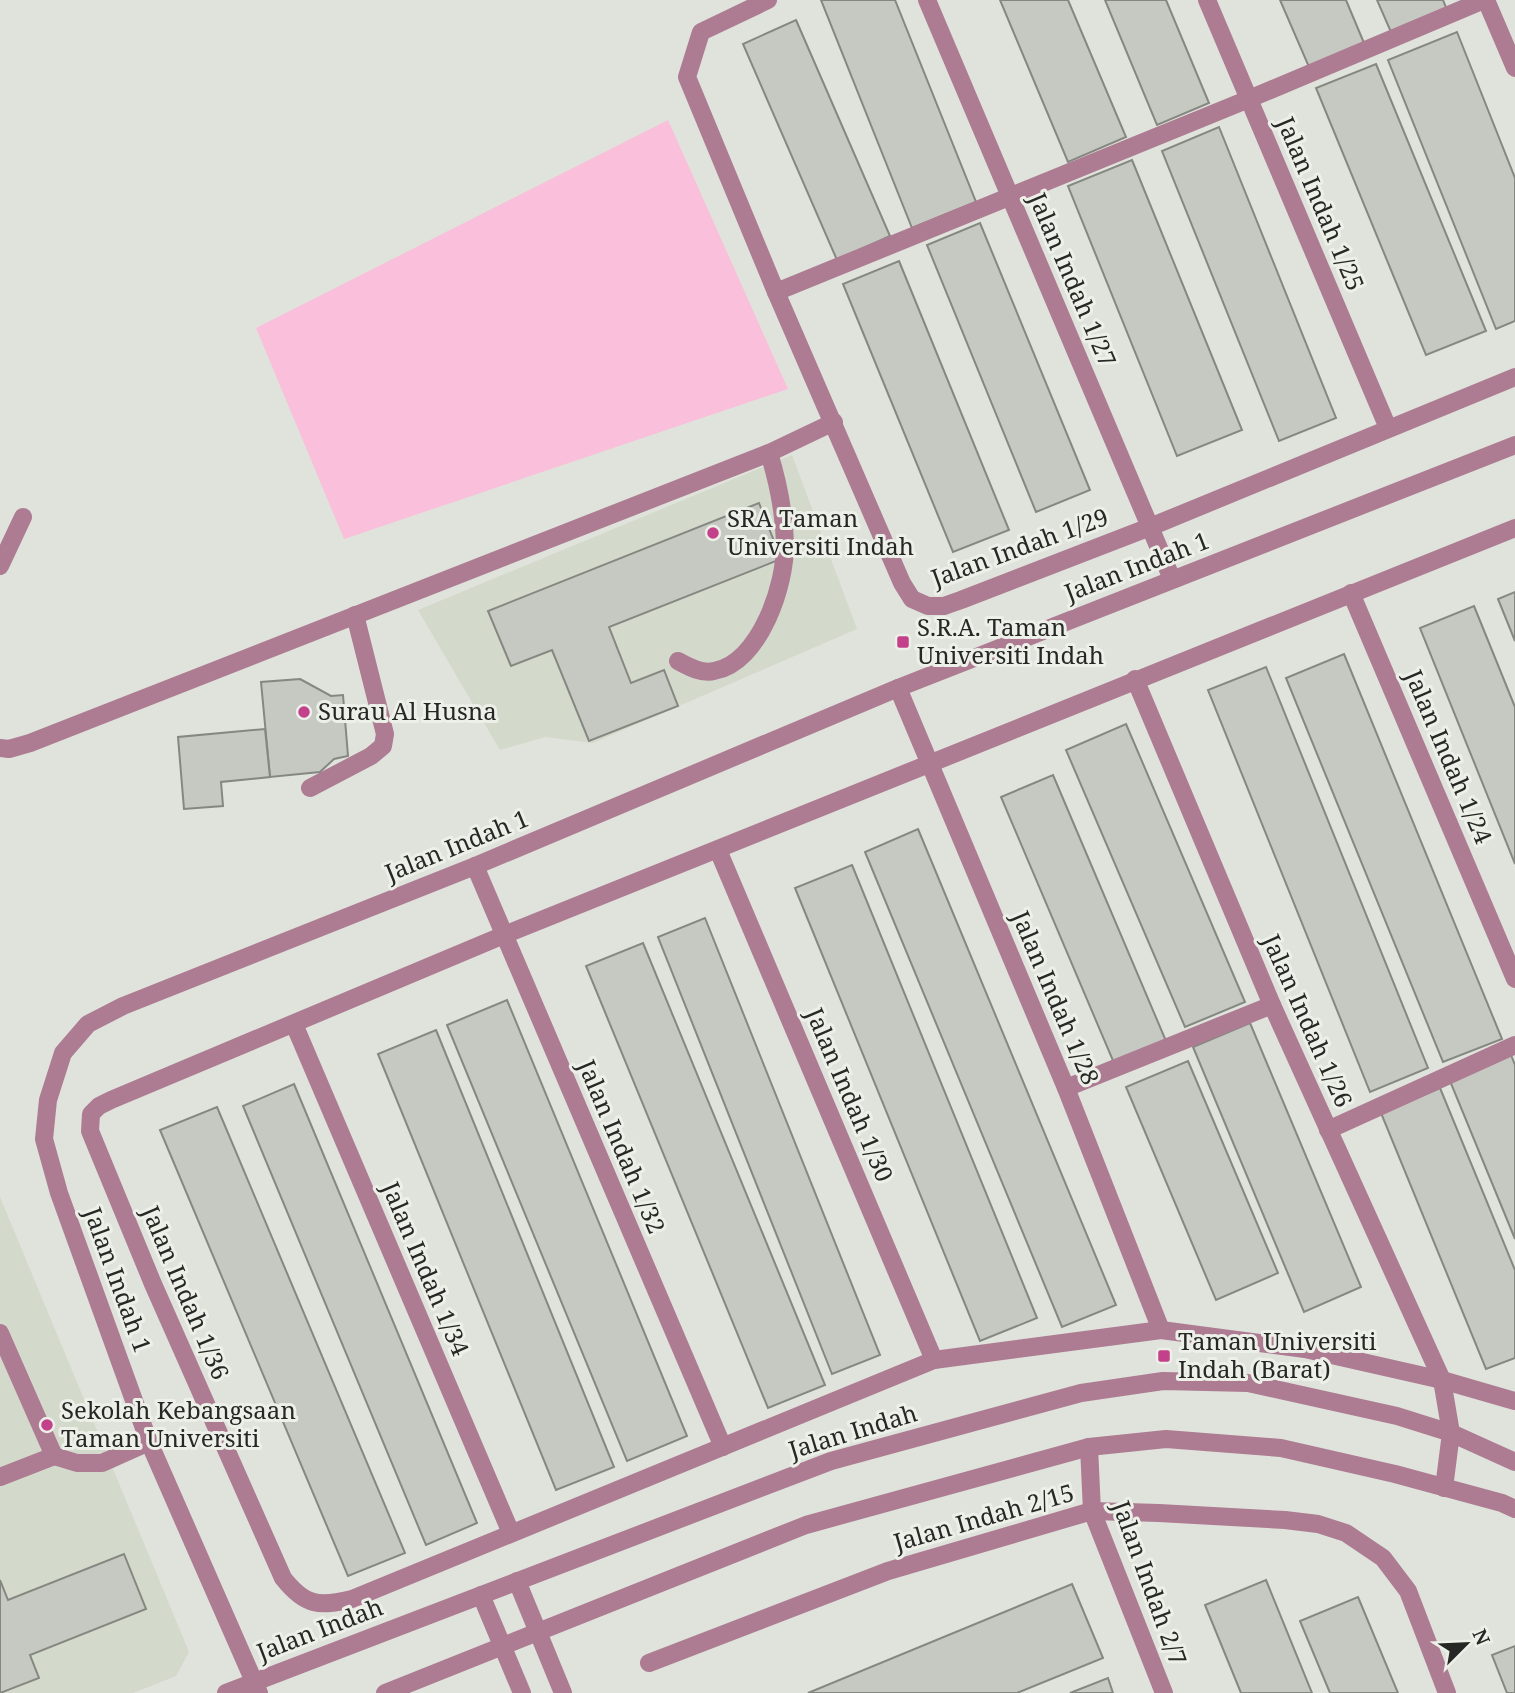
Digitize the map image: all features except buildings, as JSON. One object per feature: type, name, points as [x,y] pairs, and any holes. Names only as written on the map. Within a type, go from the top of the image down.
[{"type":"street","name":"Jalan Indah 1/29","points":[[768,0],[701,32],[687,77],[776,292],[834,422],[865,502],[912,599],[928,606],[944,606],[961,600],[1150,527],[1515,377]]},
{"type":"street","name":"Jalan Indah 1/27","points":[[927,0],[1172,579]]},
{"type":"street","name":"Jalan Indah 1/25","points":[[1207,0],[1388,428]]},
{"type":"street","points":[[776,292],[1485,0],[1515,68]]},
{"type":"street","points":[[0,748],[9,749],[30,743],[769,453],[834,422]]},
{"type":"street","name":"Jalan Indah 1","points":[[257,1687],[149,1442],[59,1193],[44,1139],[48,1100],[63,1053],[88,1024],[123,1006],[475,866],[898,688],[1515,445]]},
{"type":"street","points":[[678,661],[692,669],[713,672],[733,664],[756,642],[768,616],[783,567],[785,543],[778,482],[769,453]]},
{"type":"street","points":[[0,566],[23,517]]},
{"type":"street","name":"Jalan Indah 1/36","points":[[511,1533],[352,1599],[313,1603],[296,1594],[283,1578],[153,1284],[90,1131],[91,1114],[99,1106],[138,1088],[504,935],[1515,528]]},
{"type":"street","name":"Jalan Indah 1/24","points":[[1351,593],[1515,979]]},
{"type":"street","points":[[310,788],[371,756],[383,746],[385,734],[355,615]]},
{"type":"street","name":"Jalan Indah 1/26","points":[[1135,679],[1272,1005],[1442,1380],[1451,1433],[1444,1488]]},
{"type":"street","name":"Jalan Indah 1/28","points":[[898,688],[1066,1088],[1161,1329]]},
{"type":"street","name":"Jalan Indah 1/30","points":[[718,850],[934,1360]]},
{"type":"street","name":"Jalan Indah 1/32","points":[[475,866],[723,1447]]},
{"type":"street","points":[[1066,1088],[1272,1005]]},
{"type":"street","name":"Jalan Indah 1/34","points":[[294,1024],[511,1533]]},
{"type":"street","points":[[1328,1130],[1515,1045]]},
{"type":"street","points":[[511,1533],[934,1360],[1161,1329],[1305,1349],[1442,1380],[1515,1401]]},
{"type":"street","points":[[0,1333],[54,1456]]},
{"type":"street","name":"Jalan Indah","points":[[226,1693],[257,1687],[481,1595],[831,1461],[1081,1393],[1163,1381],[1248,1383],[1397,1416],[1451,1433],[1515,1462]]},
{"type":"street","points":[[386,1693],[806,1525],[1089,1447],[1166,1439],[1281,1448],[1502,1503],[1515,1510]]},
{"type":"street","points":[[0,1477],[54,1456],[77,1463],[102,1463],[149,1442]]},
{"type":"street","name":"Jalan Indah 2/7","points":[[1089,1447],[1092,1511],[1164,1693]]},
{"type":"street","name":"Jalan Indah 2/15","points":[[649,1663],[888,1572],[1092,1511],[1159,1513],[1318,1524],[1346,1533],[1383,1558],[1408,1591],[1447,1693]]},
{"type":"street","points":[[517,1581],[563,1693]]},
{"type":"street","points":[[481,1595],[522,1693]]},
{"type":"shaded area","points":[[668,120],[788,389],[344,539],[256,328]]},
{"type":"shaded area","name":"SRA Taman Universiti Indah","points":[[792,455],[857,629],[593,743],[545,737],[500,750],[418,610]]},
{"type":"shaded area","name":"Sekolah Kebangsaan Taman Universiti","points":[[0,1197],[189,1652],[176,1676],[133,1693],[0,1693]]},
{"type":"place","name":"SRA Taman Universiti Indah","points":[[713,533]]},
{"type":"place","name":"S.R.A. Taman Universiti Indah","points":[[903,642]]},
{"type":"place","name":"Surau Al Husna","points":[[304,712]]},
{"type":"place","name":"Taman Universiti Indah (Barat)","points":[[1164,1356]]},
{"type":"place","name":"Sekolah Kebangsaan Taman Universiti","points":[[47,1425]]}]
